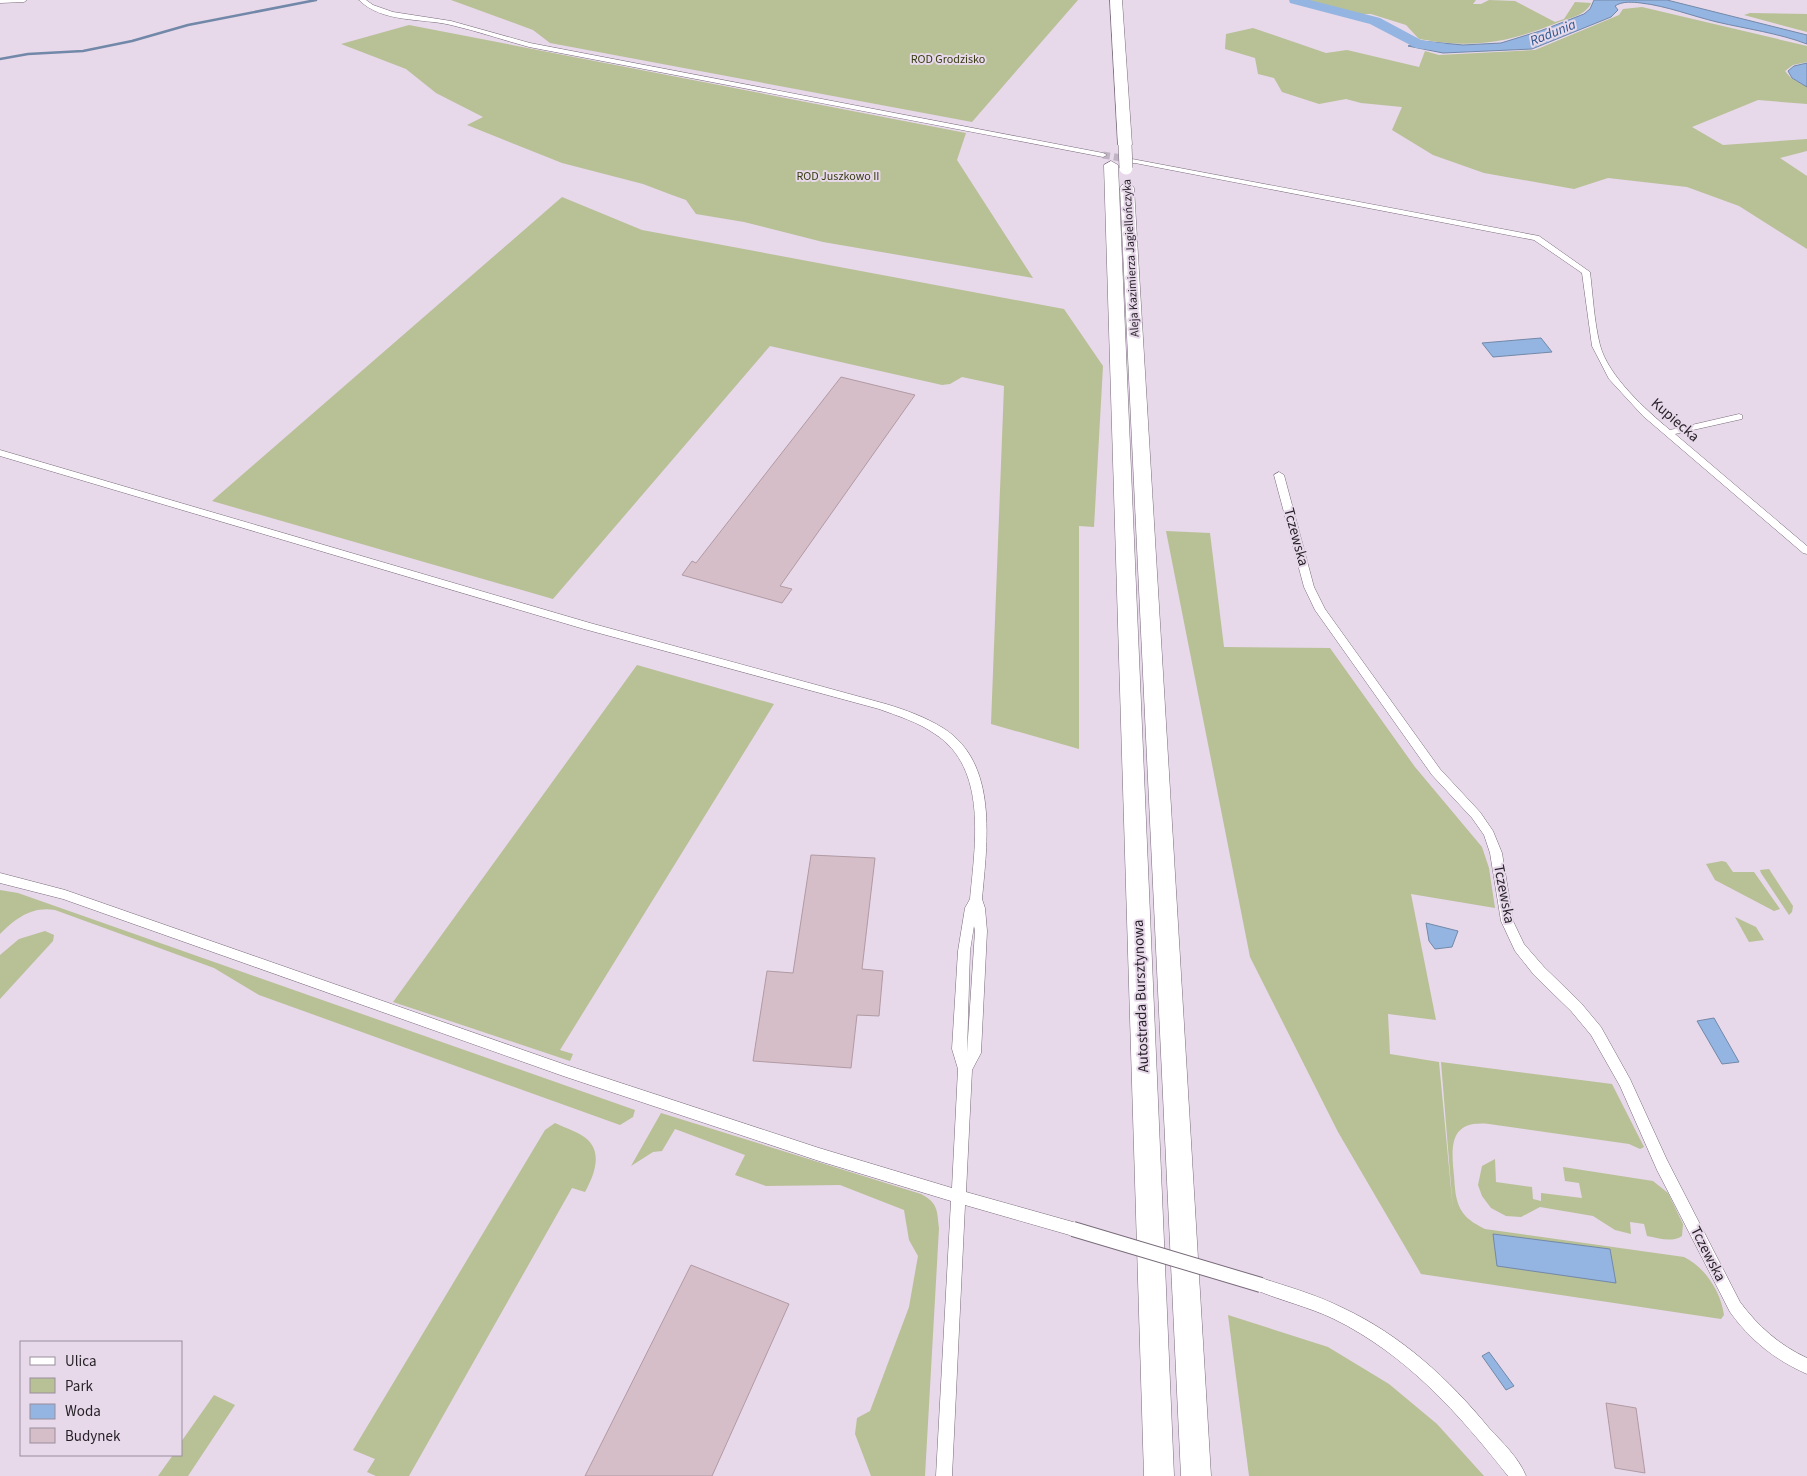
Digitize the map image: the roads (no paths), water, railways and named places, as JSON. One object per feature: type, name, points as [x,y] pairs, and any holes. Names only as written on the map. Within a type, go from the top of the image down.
[{"type":"highway","points":[[1105,0],[1110,107]]},
{"type":"highway","name":"Aleja Kazimierza Jagiellończyka","points":[[1116,0],[1118,144],[1135,516]]},
{"type":"highway","name":"Autostrada Bursztynowa","points":[[1135,516],[1159,1476]]},
{"type":"highway","name":"Autostrada Bursztynowa","points":[[1135,516],[1196,1476]]},
{"type":"street","points":[[0,1],[24,0]]},
{"type":"street","points":[[362,0],[367,4],[398,16],[450,23],[529,45],[1119,162]]},
{"type":"street","name":"Kupiecka","points":[[1119,162],[1536,238],[1586,272],[1596,346],[1600,358],[1620,388],[1669,433],[1807,551]]},
{"type":"street","points":[[1669,433],[1739,417]]},
{"type":"street","points":[[0,453],[591,626],[881,707],[930,726],[952,741],[969,765],[979,795],[981,840],[976,899],[979,908],[981,931],[974,1053],[965,1069],[944,1476]]},
{"type":"street","name":"Tczewska","points":[[1279,475],[1309,587],[1320,610],[1436,772],[1476,815],[1489,834],[1496,852],[1507,921],[1519,947],[1596,1031],[1625,1083],[1662,1165],[1735,1307],[1762,1340],[1792,1360],[1807,1366]]},
{"type":"street","points":[[0,878],[65,895],[652,1100],[958,1196],[1261,1285],[1341,1314],[1396,1346],[1454,1398],[1518,1476]]},
{"type":"water","points":[[1594,0],[1667,0],[1807,35],[1807,44],[1660,6],[1631,2],[1615,6],[1618,10],[1611,17],[1532,49],[1443,53],[1408,46],[1421,41],[1463,45],[1501,43],[1540,31],[1584,14],[1590,9]]},
{"type":"water","points":[[1807,63],[1807,87],[1792,78],[1788,71],[1794,66]]},
{"type":"water","points":[[1541,338],[1552,352],[1493,357],[1482,343]]},
{"type":"water","points":[[1426,923],[1458,931],[1452,947],[1435,949],[1429,941]]},
{"type":"water","points":[[1714,1018],[1739,1062],[1722,1064],[1697,1021]]},
{"type":"water","points":[[1493,1234],[1610,1249],[1616,1283],[1497,1266]]},
{"type":"water","points":[[1489,1352],[1514,1386],[1506,1390],[1482,1356]]},
{"type":"waterway","points":[[0,59],[28,54],[83,51],[132,41],[188,25],[316,0]]},
{"type":"waterway","name":"Radunia","points":[[1295,0],[1375,21],[1421,45],[1447,48]]},
{"type":"tunnel","points":[[1103,155],[1133,160]]},
{"type":"park label","name":"ROD Grodzisko","points":[[948,59]]},
{"type":"park label","name":"ROD Juszkowo II","points":[[838,176]]}]
